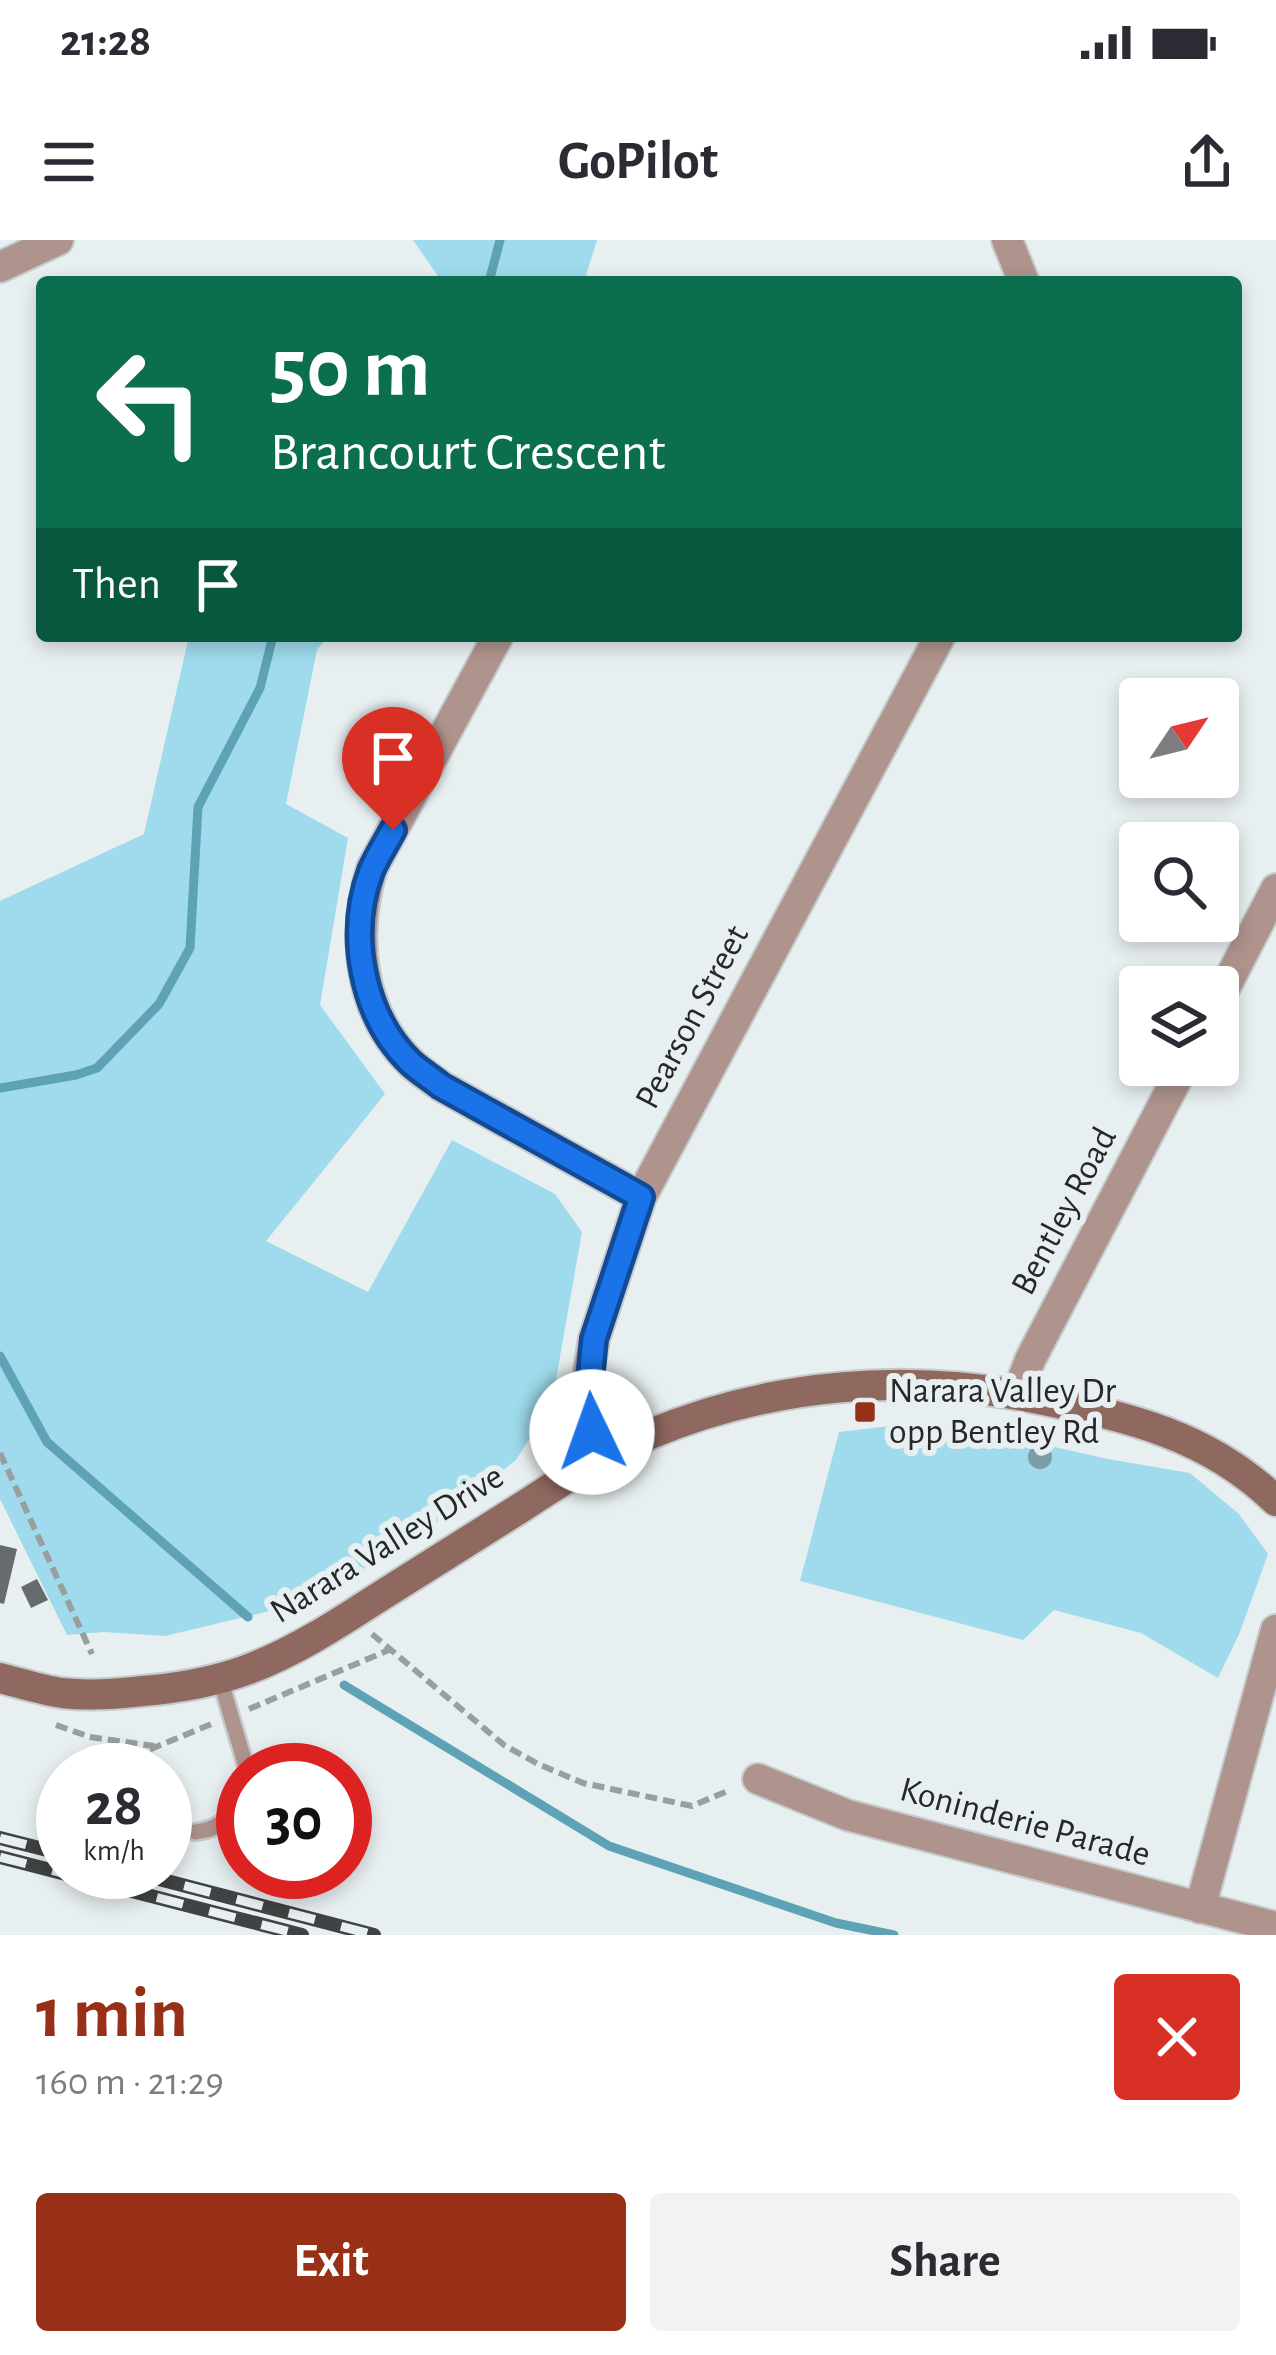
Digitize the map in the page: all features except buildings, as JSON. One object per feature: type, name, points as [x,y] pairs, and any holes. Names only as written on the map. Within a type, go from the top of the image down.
[{"type":"main road","name":"Narara Valley Drive","points":[[0,1678],[62,1693],[89,1694],[220,1679],[286,1653],[603,1457],[702,1415],[804,1390],[908,1385],[1017,1394],[1112,1414],[1198,1444],[1276,1501]]},
{"type":"street","points":[[0,267],[58,240]]},
{"type":"street","points":[[1006,240],[1021,276]]},
{"type":"street","points":[[495,642],[372,868],[361,916],[363,968],[371,1000],[388,1036],[411,1064],[441,1086],[641,1197]]},
{"type":"street","name":"Pearson Street","points":[[603,1457],[592,1432],[589,1369],[594,1339],[641,1197],[937,642]]},
{"type":"street","points":[[1236,966],[1276,889]]},
{"type":"street","name":"Bentley Road","points":[[1017,1394],[1173,1086]]},
{"type":"street","points":[[1200,1908],[1276,1630]]},
{"type":"street","name":"Koninderie Parade","points":[[758,1779],[847,1816],[1276,1927]]},
{"type":"lane","points":[[220,1679],[239,1743]]},
{"type":"lane","points":[[195,1832],[216,1826]]},
{"type":"path","points":[[0,1453],[92,1654]]},
{"type":"path","points":[[352,1614],[504,1745],[583,1784],[692,1806],[758,1779]]},
{"type":"path","points":[[49,1723],[91,1738],[132,1743]]},
{"type":"shaded area","points":[[413,240],[597,240],[586,276],[438,276]]},
{"type":"shaded area","points":[[188,642],[323,642],[317,650],[286,804],[348,838],[320,1005],[385,1094],[266,1241],[368,1292],[452,1140],[555,1194],[582,1232],[552,1402],[516,1460],[394,1555],[274,1610],[165,1636],[67,1635],[0,1499],[0,901],[144,834]]},
{"type":"shaded area","points":[[898,1425],[966,1427],[1190,1473],[1239,1514],[1268,1554],[1218,1678],[1141,1633],[1054,1610],[1023,1640],[800,1581],[839,1432]]},
{"type":"waterway","points":[[491,276],[500,240]]},
{"type":"waterway","points":[[0,1088],[97,1068],[159,1004],[190,948],[198,807],[260,688],[272,642]]},
{"type":"waterway","points":[[0,1356],[47,1442],[248,1617]]},
{"type":"waterway","points":[[344,1685],[609,1846],[836,1923],[894,1935]]},
{"type":"railway","points":[[0,1838],[36,1847]]},
{"type":"railway","points":[[0,1857],[302,1935]]},
{"type":"railway","points":[[192,1888],[374,1935]]},
{"type":"place","name":"Narara Valley Dr opp Bentley Rd","points":[[865,1412]]},
{"type":"route","points":[[393,830],[372,868],[359,933],[371,1000],[388,1036],[411,1064],[441,1086],[641,1197],[594,1339],[588,1400],[592,1432]]}]
